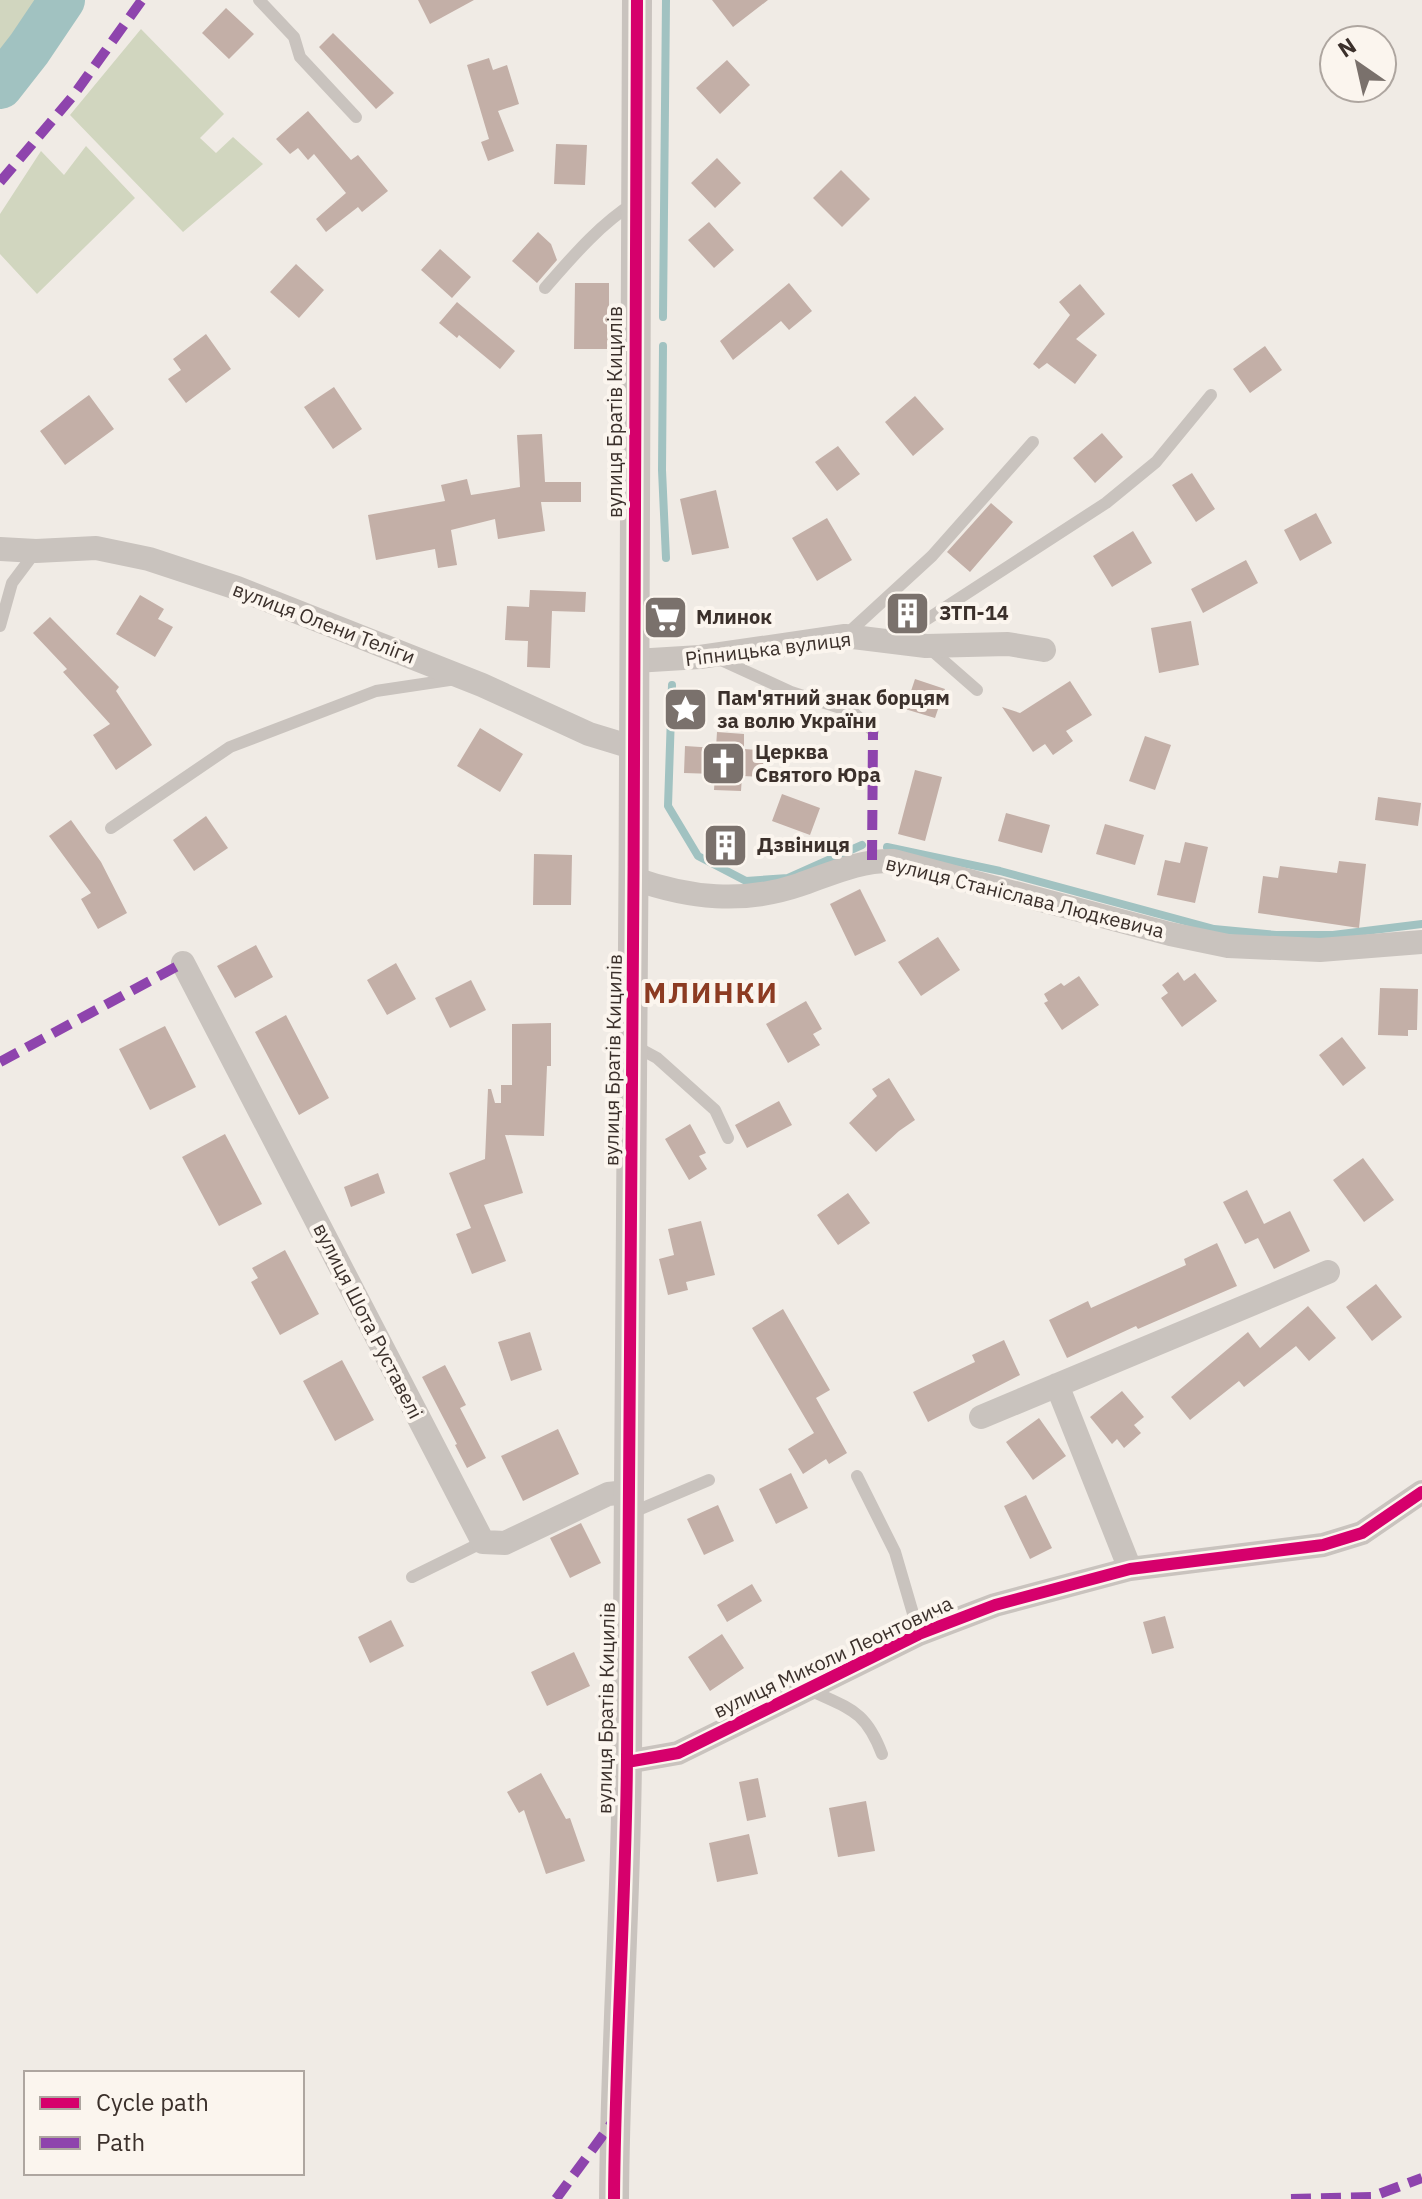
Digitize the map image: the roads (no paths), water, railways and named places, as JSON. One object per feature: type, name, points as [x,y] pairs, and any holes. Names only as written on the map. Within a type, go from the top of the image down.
[{"type":"street","name":"вулиця Братів Кицилів","points":[[614,2199],[627,1762],[635,879],[637,0]]},
{"type":"street","name":"вулиця Олени Теліги","points":[[0,549],[96,548],[149,559],[237,588],[464,678],[589,734],[635,748]]},
{"type":"street","name":"Ріпницька вулиця","points":[[635,661],[712,656],[845,636],[926,646],[1008,644],[1044,650]]},
{"type":"street","name":"вулиця Станіслава Людкевича","points":[[635,879],[704,898],[752,896],[796,886],[872,860],[894,861],[1170,934],[1228,946],[1320,950],[1422,942]]},
{"type":"street","name":"вулиця Шота Руставелі","points":[[183,963],[483,1542]]},
{"type":"street","points":[[981,1417],[1328,1272]]},
{"type":"street","points":[[1057,1385],[1130,1569]]},
{"type":"street","name":"вулиця Миколи Леонтовича","points":[[627,1762],[678,1753],[919,1634],[995,1605],[1130,1569],[1323,1545],[1362,1533],[1422,1492]]},
{"type":"street","points":[[483,1542],[505,1543],[608,1494],[627,1504]]},
{"type":"lane","points":[[259,0],[294,37],[300,57],[356,117]]},
{"type":"lane","points":[[545,288],[583,244],[613,216],[637,201]]},
{"type":"lane","points":[[893,641],[1106,503],[1156,462],[1211,395]]},
{"type":"lane","points":[[845,636],[932,556],[1033,442]]},
{"type":"lane","points":[[0,626],[12,583],[36,551]]},
{"type":"lane","points":[[926,646],[977,690]]},
{"type":"lane","points":[[712,656],[791,692],[853,712],[873,731]]},
{"type":"lane","points":[[111,828],[230,747],[376,691],[464,678]]},
{"type":"lane","points":[[633,1045],[657,1058],[715,1110],[728,1138]]},
{"type":"lane","points":[[857,1476],[895,1552],[919,1634]]},
{"type":"lane","points":[[627,1504],[709,1480]]},
{"type":"lane","points":[[412,1577],[483,1542]]},
{"type":"lane","points":[[808,1689],[860,1715],[869,1723],[882,1754]]},
{"type":"waterway","points":[[0,86],[62,0]]},
{"type":"waterway","points":[[663,317],[666,0]]},
{"type":"waterway","points":[[663,346],[662,470],[666,558]]},
{"type":"waterway","points":[[672,685],[668,806],[698,856],[746,881],[788,878],[862,845]]},
{"type":"waterway","points":[[887,847],[1000,871],[1214,929],[1276,935],[1333,935],[1422,924]]},
{"type":"place","name":"ЗТП-14","points":[[908,613]]},
{"type":"place","name":"Млинок","points":[[665,617]]},
{"type":"place","name":"Пам'ятний знак борцям за волю України","points":[[686,709]]},
{"type":"place","name":"Церква Святого Юра","points":[[724,763]]},
{"type":"place","name":"Дзвіниця","points":[[726,845]]},
{"type":"district","name":"МЛИНКИ","points":[[711,993]]}]
